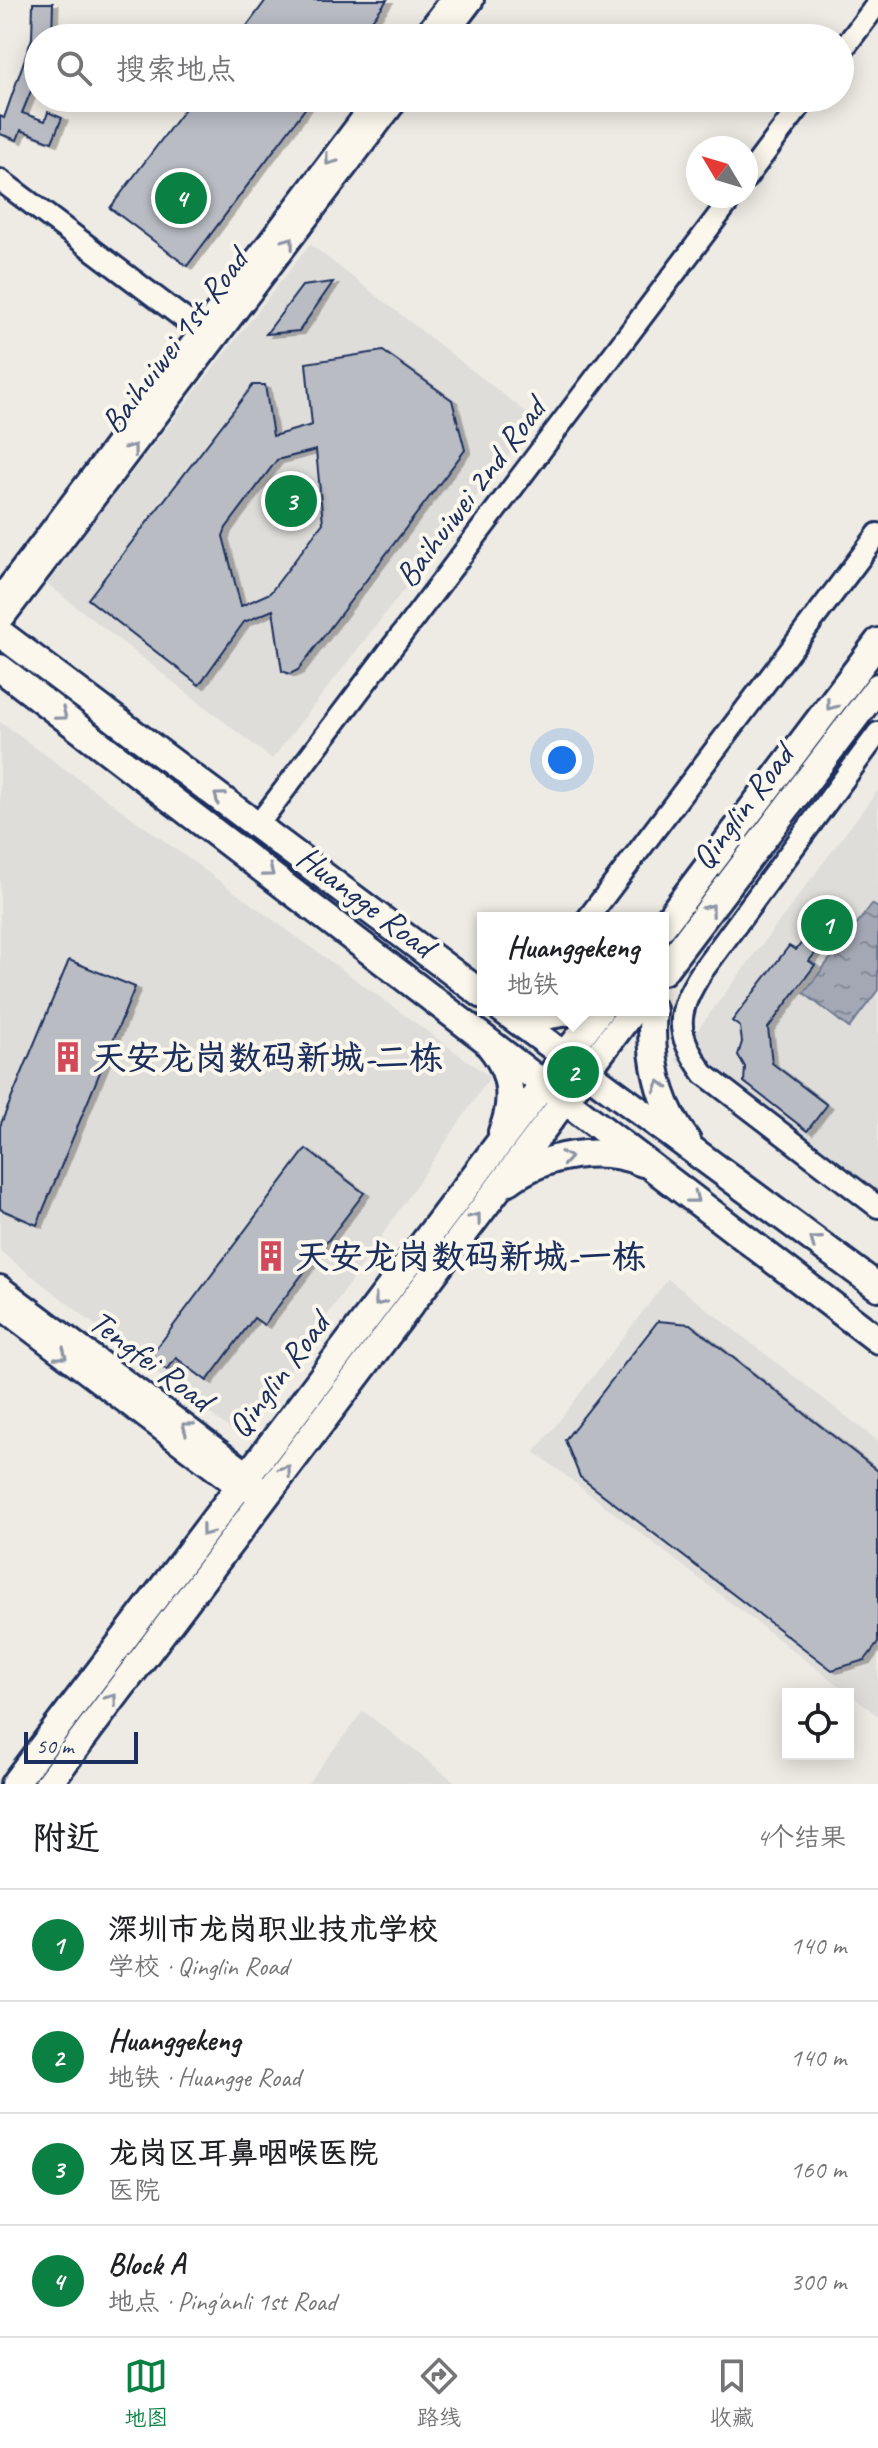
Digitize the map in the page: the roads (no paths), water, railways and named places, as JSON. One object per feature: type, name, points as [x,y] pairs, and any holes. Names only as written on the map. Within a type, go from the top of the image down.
[{"type":"main road","name":"Huangge Road","points":[[0,633],[477,991]]},
{"type":"main road","name":"Qinglin Road","points":[[669,918],[878,642]]},
{"type":"main road","name":"Huangge Road","points":[[0,668],[878,1340]]},
{"type":"main road","name":"Qinglin Road","points":[[669,963],[878,687]]},
{"type":"main road","points":[[719,852],[740,868]]},
{"type":"main road","points":[[514,1016],[878,1287]]},
{"type":"main road","name":"Qinglin Road","points":[[14,1784],[595,1016]]},
{"type":"main road","name":"Qinglin Road","points":[[48,1784],[628,1016]]},
{"type":"main road","points":[[653,1016],[652,1044],[659,1086],[680,1132],[696,1153]]},
{"type":"main road","points":[[477,1031],[504,1067],[510,1087],[510,1108],[493,1152]]},
{"type":"main road","points":[[497,1191],[529,1168],[570,1156],[616,1156],[657,1169]]},
{"type":"street","points":[[433,24],[451,0]]},
{"type":"street","points":[[455,24],[473,0]]},
{"type":"street","points":[[854,35],[878,3]]},
{"type":"street","name":"Baihuiwei 1st Road","points":[[0,623],[367,112]]},
{"type":"street","name":"Baihuiwei 1st Road","points":[[0,597],[388,112]]},
{"type":"street","points":[[758,162],[796,112]]},
{"type":"street","points":[[0,180],[207,336]]},
{"type":"street","name":"Baihuiwei 2nd Road","points":[[257,826],[724,208]]},
{"type":"street","points":[[593,912],[878,534]]},
{"type":"street","points":[[844,732],[874,746],[703,970],[690,990],[680,1020],[684,1046],[704,1074],[878,1207]]},
{"type":"street","name":"Tengfei Road","points":[[0,1286],[265,1497]]},
{"type":"street","name":"Tengfei Road","points":[[0,1308],[244,1481]]},
{"type":"water","points":[[872,904],[878,908],[878,990],[849,1028],[804,993]]},
{"type":"place","name":"Block A","points":[[181,198]]},
{"type":"place","name":"龙岗区耳鼻咽喉医院","points":[[291,501]]},
{"type":"place","name":"深圳市龙岗职业技术学校","points":[[827,925]]},
{"type":"place","name":"天安龙岗数码新城-二栋","points":[[68,1057]]},
{"type":"place","name":"Huanggekeng","points":[[573,1072]]},
{"type":"place","name":"天安龙岗数码新城-一栋","points":[[271,1256]]}]
